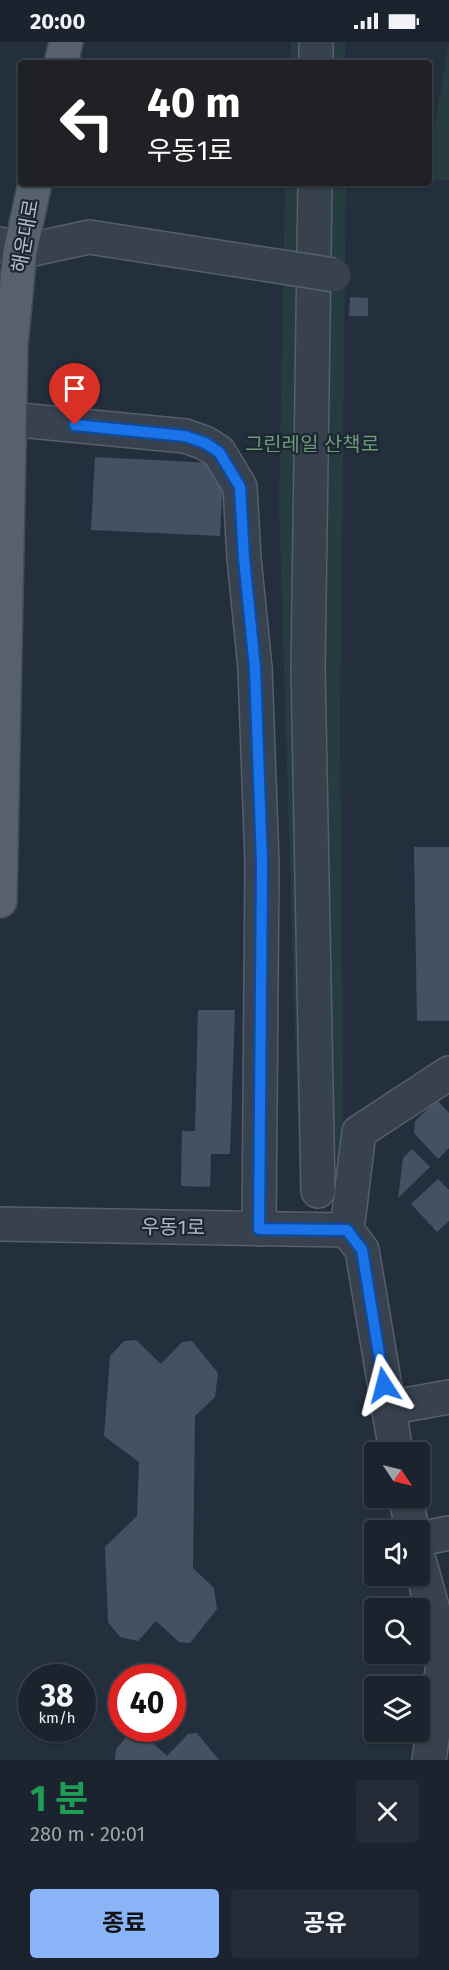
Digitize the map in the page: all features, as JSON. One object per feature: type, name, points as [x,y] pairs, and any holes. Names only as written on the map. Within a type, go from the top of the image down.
[{"type":"main road","points":[[62,60],[66,42]]},
{"type":"main road","name":"해운대로","points":[[0,901],[10,345],[7,252],[34,186]]},
{"type":"street","points":[[316,42],[316,60]]},
{"type":"street","points":[[315,186],[308,668],[318,1191]]},
{"type":"street","points":[[7,252],[89,237],[334,275]]},
{"type":"street","points":[[9,419],[185,436],[205,443],[219,452],[240,487],[244,558],[255,668],[262,863],[259,1229]]},
{"type":"street","points":[[394,1442],[362,1250],[347,1230],[359,1132],[449,1073]]},
{"type":"street","name":"우동1로","points":[[0,1224],[347,1230]]},
{"type":"street","points":[[388,1408],[449,1397]]},
{"type":"street","points":[[430,1537],[449,1533]]},
{"type":"street","points":[[426,1586],[447,1663],[429,1760]]},
{"type":"green space","points":[[291,42],[345,42],[345,60],[290,60]]},
{"type":"green space","points":[[449,42],[449,180],[432,180],[432,142]]},
{"type":"green space","name":"그린레일 산책로","points":[[285,186],[346,186],[340,722],[344,1189],[300,1193],[279,505]]},
{"type":"building","points":[[350,297],[368,298],[368,316],[349,316]]},
{"type":"building","points":[[95,457],[213,463],[223,473],[220,536],[91,530]]},
{"type":"building","points":[[414,847],[449,847],[449,1021],[417,1021]]},
{"type":"building","points":[[198,1010],[235,1010],[230,1154],[211,1154],[210,1187],[181,1186],[182,1131],[195,1131]]},
{"type":"building","points":[[437,1100],[449,1113],[449,1148],[438,1159],[414,1133],[415,1121]]},
{"type":"building","points":[[412,1149],[430,1167],[398,1198],[403,1158]]},
{"type":"building","points":[[438,1179],[449,1190],[449,1221],[437,1232],[411,1204]]},
{"type":"building","points":[[136,1340],[161,1364],[182,1342],[192,1341],[218,1373],[215,1397],[195,1416],[193,1568],[214,1588],[217,1609],[190,1643],[179,1642],[156,1621],[138,1641],[120,1637],[108,1622],[105,1547],[137,1516],[139,1462],[104,1436],[110,1356],[124,1341]]},
{"type":"building","points":[[197,1733],[219,1760],[115,1760],[116,1749],[122,1742],[152,1742],[167,1756],[180,1742],[186,1742],[188,1734]]},
{"type":"route","points":[[75,425],[185,436],[205,443],[219,452],[240,487],[244,558],[255,668],[262,863],[259,1229],[347,1230],[362,1250],[384,1385]]}]
